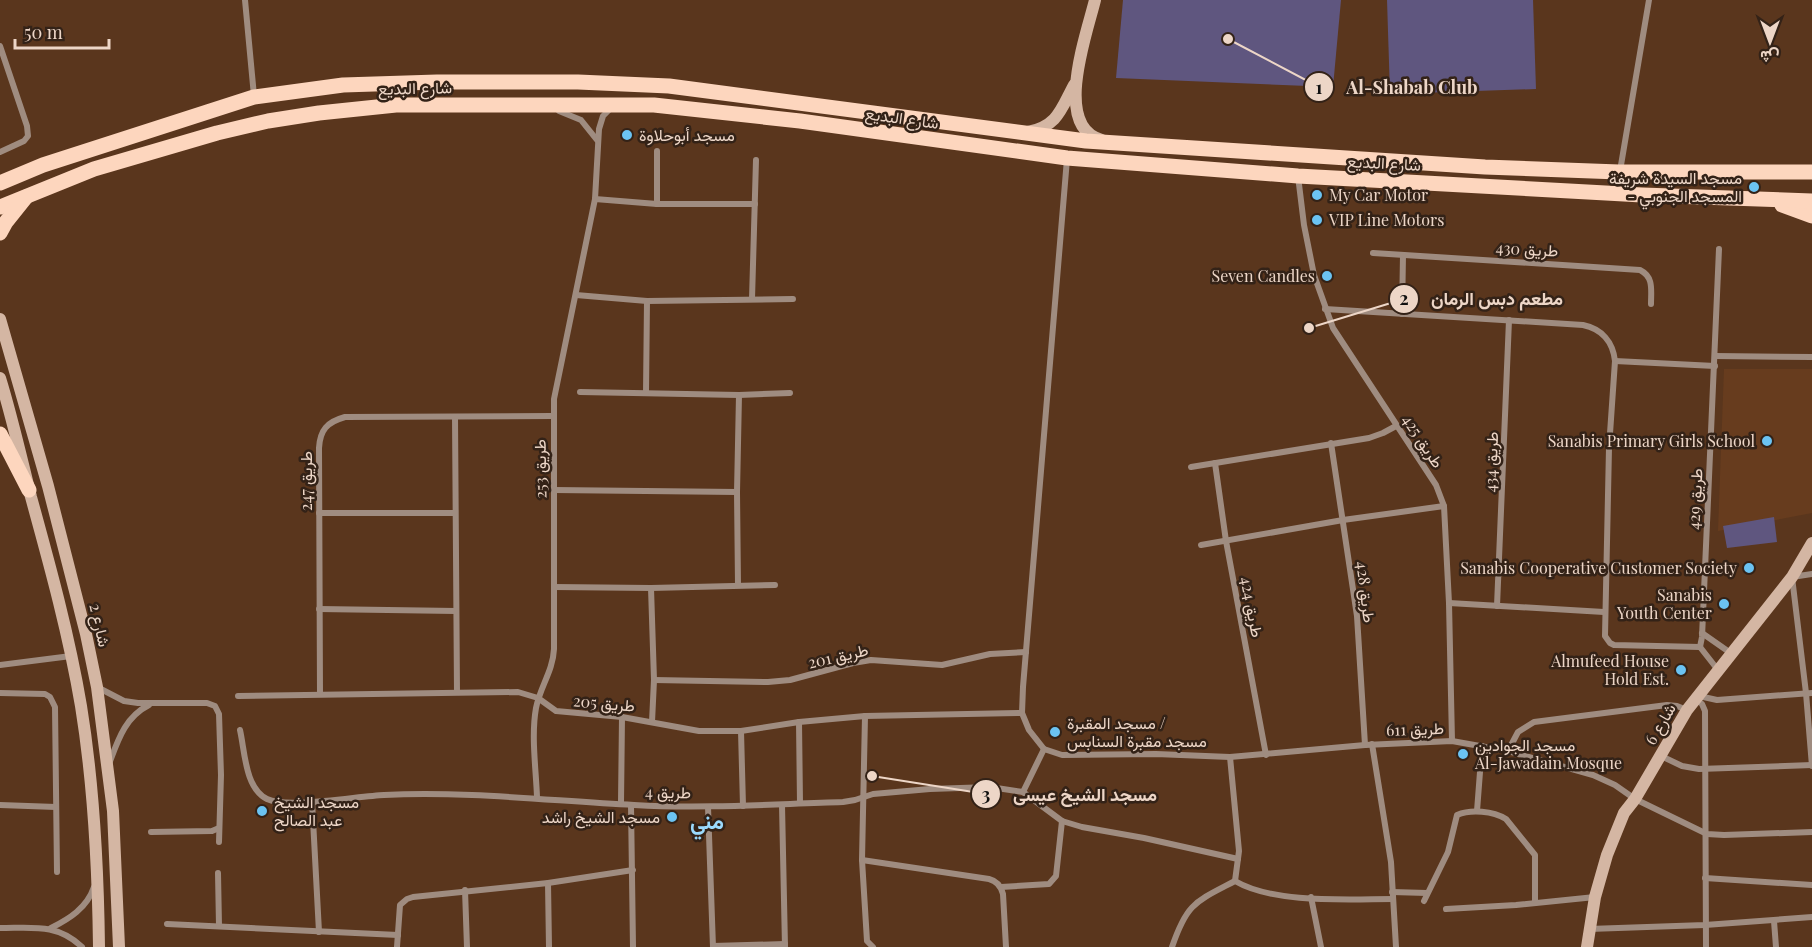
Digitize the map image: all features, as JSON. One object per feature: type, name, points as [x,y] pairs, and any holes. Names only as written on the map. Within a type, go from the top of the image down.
[{"type":"main road","points":[[1021,133],[1049,125],[1058,115],[1076,81],[1095,0]]},
{"type":"main road","points":[[1076,81],[1078,119],[1082,126],[1088,134],[1096,138],[1119,143]]},
{"type":"main road","name":"شارع البديع","points":[[0,183],[64,158],[254,97],[343,85],[437,82],[629,83],[669,86],[1021,133],[1119,143],[1485,168],[1619,172],[1812,172]]},
{"type":"main road","name":"شارع البديع","points":[[0,207],[94,169],[162,148],[268,121],[357,107],[396,105],[614,104],[689,108],[1067,158],[1298,176],[1771,201],[1812,201]]},
{"type":"main road","points":[[0,233],[16,208],[27,196]]},
{"type":"main road","points":[[1771,201],[1812,216]]},
{"type":"main road","name":"شارع 2","points":[[0,319],[48,486],[86,634],[97,687],[115,841],[119,947]]},
{"type":"main road","points":[[0,378],[71,656],[88,758],[98,876],[99,947]]},
{"type":"main road","points":[[0,434],[29,490]]},
{"type":"main road","name":"شارع 6","points":[[1587,947],[1594,897],[1607,855],[1624,813],[1635,799],[1687,710],[1792,576],[1812,543]]},
{"type":"street","points":[[245,0],[254,97]]},
{"type":"street","points":[[1619,172],[1649,0]]},
{"type":"street","points":[[0,46],[27,126],[28,136],[24,141],[0,152]]},
{"type":"street","name":"طريق 253","points":[[537,798],[535,731],[538,698],[554,660],[552,416],[557,375],[595,199],[597,140],[601,122],[614,104]]},
{"type":"street","points":[[543,106],[566,112],[581,120],[597,140]]},
{"type":"street","points":[[657,151],[657,204]]},
{"type":"street","points":[[1067,158],[1022,713],[1029,730],[1044,749],[1023,792],[1062,821],[1238,859]]},
{"type":"street","points":[[752,299],[756,160]]},
{"type":"street","name":"طريق 425","points":[[1298,176],[1304,225],[1314,275],[1333,328],[1436,485],[1444,506],[1452,741]]},
{"type":"street","points":[[595,199],[657,204],[755,204]]},
{"type":"street","name":"طريق 429","points":[[1700,647],[1719,249]]},
{"type":"street","name":"طريق 430","points":[[1373,253],[1640,270],[1650,280],[1651,304]]},
{"type":"street","points":[[1402,314],[1403,255]]},
{"type":"street","points":[[576,295],[647,301],[793,299]]},
{"type":"street","points":[[646,393],[647,301]]},
{"type":"street","points":[[1325,309],[1589,326],[1606,337],[1615,361],[1609,448],[1605,636],[1614,645],[1700,647],[1719,670]]},
{"type":"street","name":"طريق 434","points":[[1497,606],[1509,320]]},
{"type":"street","points":[[1715,356],[1812,357]]},
{"type":"street","points":[[1615,361],[1715,366]]},
{"type":"street","points":[[580,392],[739,395],[790,393]]},
{"type":"street","points":[[738,585],[736,492],[739,395]]},
{"type":"street","name":"طريق 247","points":[[320,694],[320,437],[325,426],[333,420],[345,417],[552,416]]},
{"type":"street","points":[[455,417],[457,692]]},
{"type":"street","points":[[1191,467],[1376,436],[1396,426]]},
{"type":"street","name":"طريق 428","points":[[1331,443],[1357,616],[1365,745]]},
{"type":"street","name":"طريق 424","points":[[1215,463],[1226,541],[1266,755]]},
{"type":"street","points":[[554,490],[736,492]]},
{"type":"street","points":[[1201,545],[1343,520],[1444,506]]},
{"type":"street","points":[[319,513],[455,513]]},
{"type":"street","points":[[1661,756],[1688,768],[1812,765],[1809,693],[1792,576],[1812,574]]},
{"type":"street","points":[[554,587],[651,588],[775,585]]},
{"type":"street","points":[[651,588],[654,680],[652,722]]},
{"type":"street","points":[[1449,603],[1604,612]]},
{"type":"street","points":[[319,609],[456,611]]},
{"type":"street","points":[[1702,633],[1732,654]]},
{"type":"street","name":"طريق 201","points":[[654,680],[768,682],[790,680],[862,661],[887,660],[920,665],[942,665],[990,654],[1026,652]]},
{"type":"street","points":[[0,665],[71,656]]},
{"type":"street","points":[[97,687],[124,701],[207,703],[215,706],[219,714],[221,775],[219,842]]},
{"type":"street","name":"طريق 205","points":[[238,696],[518,692],[538,698],[556,711],[622,717],[699,731],[741,731],[799,722],[865,716],[1022,713]]},
{"type":"street","points":[[0,693],[39,693],[50,697],[55,707],[57,872]]},
{"type":"street","points":[[1697,697],[1717,700],[1809,693]]},
{"type":"street","points":[[1697,697],[1705,711],[1706,947]]},
{"type":"street","points":[[108,767],[128,721],[152,703]]},
{"type":"street","points":[[1508,751],[1518,732],[1534,722],[1667,705],[1687,710]]},
{"type":"street","points":[[865,716],[862,860],[867,941],[873,947]]},
{"type":"street","points":[[621,803],[622,717]]},
{"type":"street","points":[[799,722],[800,803]]},
{"type":"street","name":"طريق 4","points":[[240,730],[252,783],[257,794],[270,800],[312,801],[405,794],[708,807],[843,802],[873,794],[930,789],[990,787],[1023,792]]},
{"type":"street","points":[[741,731],[743,806]]},
{"type":"street","name":"طريق 611","points":[[1044,749],[1062,755],[1156,754],[1230,757],[1372,744],[1452,741],[1508,751],[1593,775],[1615,785],[1635,799],[1707,834],[1724,836],[1812,832]]},
{"type":"street","points":[[1372,744],[1391,862],[1396,947]]},
{"type":"street","points":[[1477,811],[1482,746]]},
{"type":"street","points":[[1230,757],[1238,831],[1235,881]]},
{"type":"street","points":[[312,801],[319,932]]},
{"type":"street","points":[[0,805],[56,807]]},
{"type":"street","points":[[631,805],[633,947]]},
{"type":"street","points":[[708,807],[712,946],[785,945],[782,805]]},
{"type":"street","points":[[1424,901],[1448,852],[1457,815],[1477,811],[1506,819],[1535,855],[1535,903]]},
{"type":"street","points":[[862,860],[989,879],[1001,887],[1049,884],[1056,876],[1062,821]]},
{"type":"street","points":[[150,832],[212,831],[219,828]]},
{"type":"street","points":[[397,947],[400,905],[413,897],[548,883],[633,870]]},
{"type":"street","points":[[218,873],[219,926]]},
{"type":"street","points":[[51,928],[67,920],[82,908],[92,893],[98,876]]},
{"type":"street","points":[[1705,878],[1812,885]]},
{"type":"street","points":[[1235,881],[1272,894],[1311,897],[1393,896],[1427,893]]},
{"type":"street","points":[[1172,947],[1186,914],[1201,899],[1235,881]]},
{"type":"street","points":[[548,883],[549,947]]},
{"type":"street","points":[[1001,887],[1006,947]]},
{"type":"street","points":[[465,890],[467,947]]},
{"type":"street","points":[[1311,897],[1321,947]]},
{"type":"street","points":[[1446,909],[1594,897]]},
{"type":"street","points":[[1589,930],[1706,925],[1812,917]]},
{"type":"street","points":[[1774,921],[1776,947]]},
{"type":"street","points":[[167,924],[398,935]]},
{"type":"street","points":[[0,928],[51,928],[66,935],[82,947]]},
{"type":"shaded area","points":[[1123,0],[1341,0],[1333,87],[1116,78]]},
{"type":"shaded area","points":[[1387,0],[1533,0],[1536,89],[1390,94]]},
{"type":"shaded area","name":"Sanabis Primary Girls School","points":[[1724,369],[1812,369],[1812,513],[1718,531]]},
{"type":"shaded area","points":[[1774,517],[1777,542],[1727,548],[1723,526]]},
{"type":"place","name":"Al-Shabab Club","points":[[1228,39]]},
{"type":"place","name":"مسجد أبوحلاوة","points":[[627,135]]},
{"type":"place","name":"مسجد السيدة شريفة - المسجد الجنوبي","points":[[1754,187]]},
{"type":"place","name":"My Car Motor","points":[[1317,195]]},
{"type":"place","name":"VIP Line Motors","points":[[1317,220]]},
{"type":"place","name":"Seven Candles","points":[[1327,276]]},
{"type":"place","name":"مطعم دبس الرمان","points":[[1309,328]]},
{"type":"place","name":"Sanabis Primary Girls School","points":[[1767,441]]},
{"type":"place","name":"Sanabis Cooperative Customer Society","points":[[1749,568]]},
{"type":"place","name":"Sanabis Youth Center","points":[[1724,604]]},
{"type":"place","name":"Almufeed House Hold Est.","points":[[1681,670]]},
{"type":"place","name":"مسجد المقبرة / مسجد مقبرة السنابس","points":[[1055,732]]},
{"type":"place","name":"مسجد الجوادين Al-Jawadain Mosque","points":[[1463,754]]},
{"type":"place","name":"مسجد الشيخ عيسى","points":[[872,776]]},
{"type":"place","name":"مسجد الشيخ عبد الصالح","points":[[262,811]]},
{"type":"place","name":"مسجد الشيخ راشد","points":[[672,817]]},
{"type":"district","name":"مني","points":[[707,821]]}]
